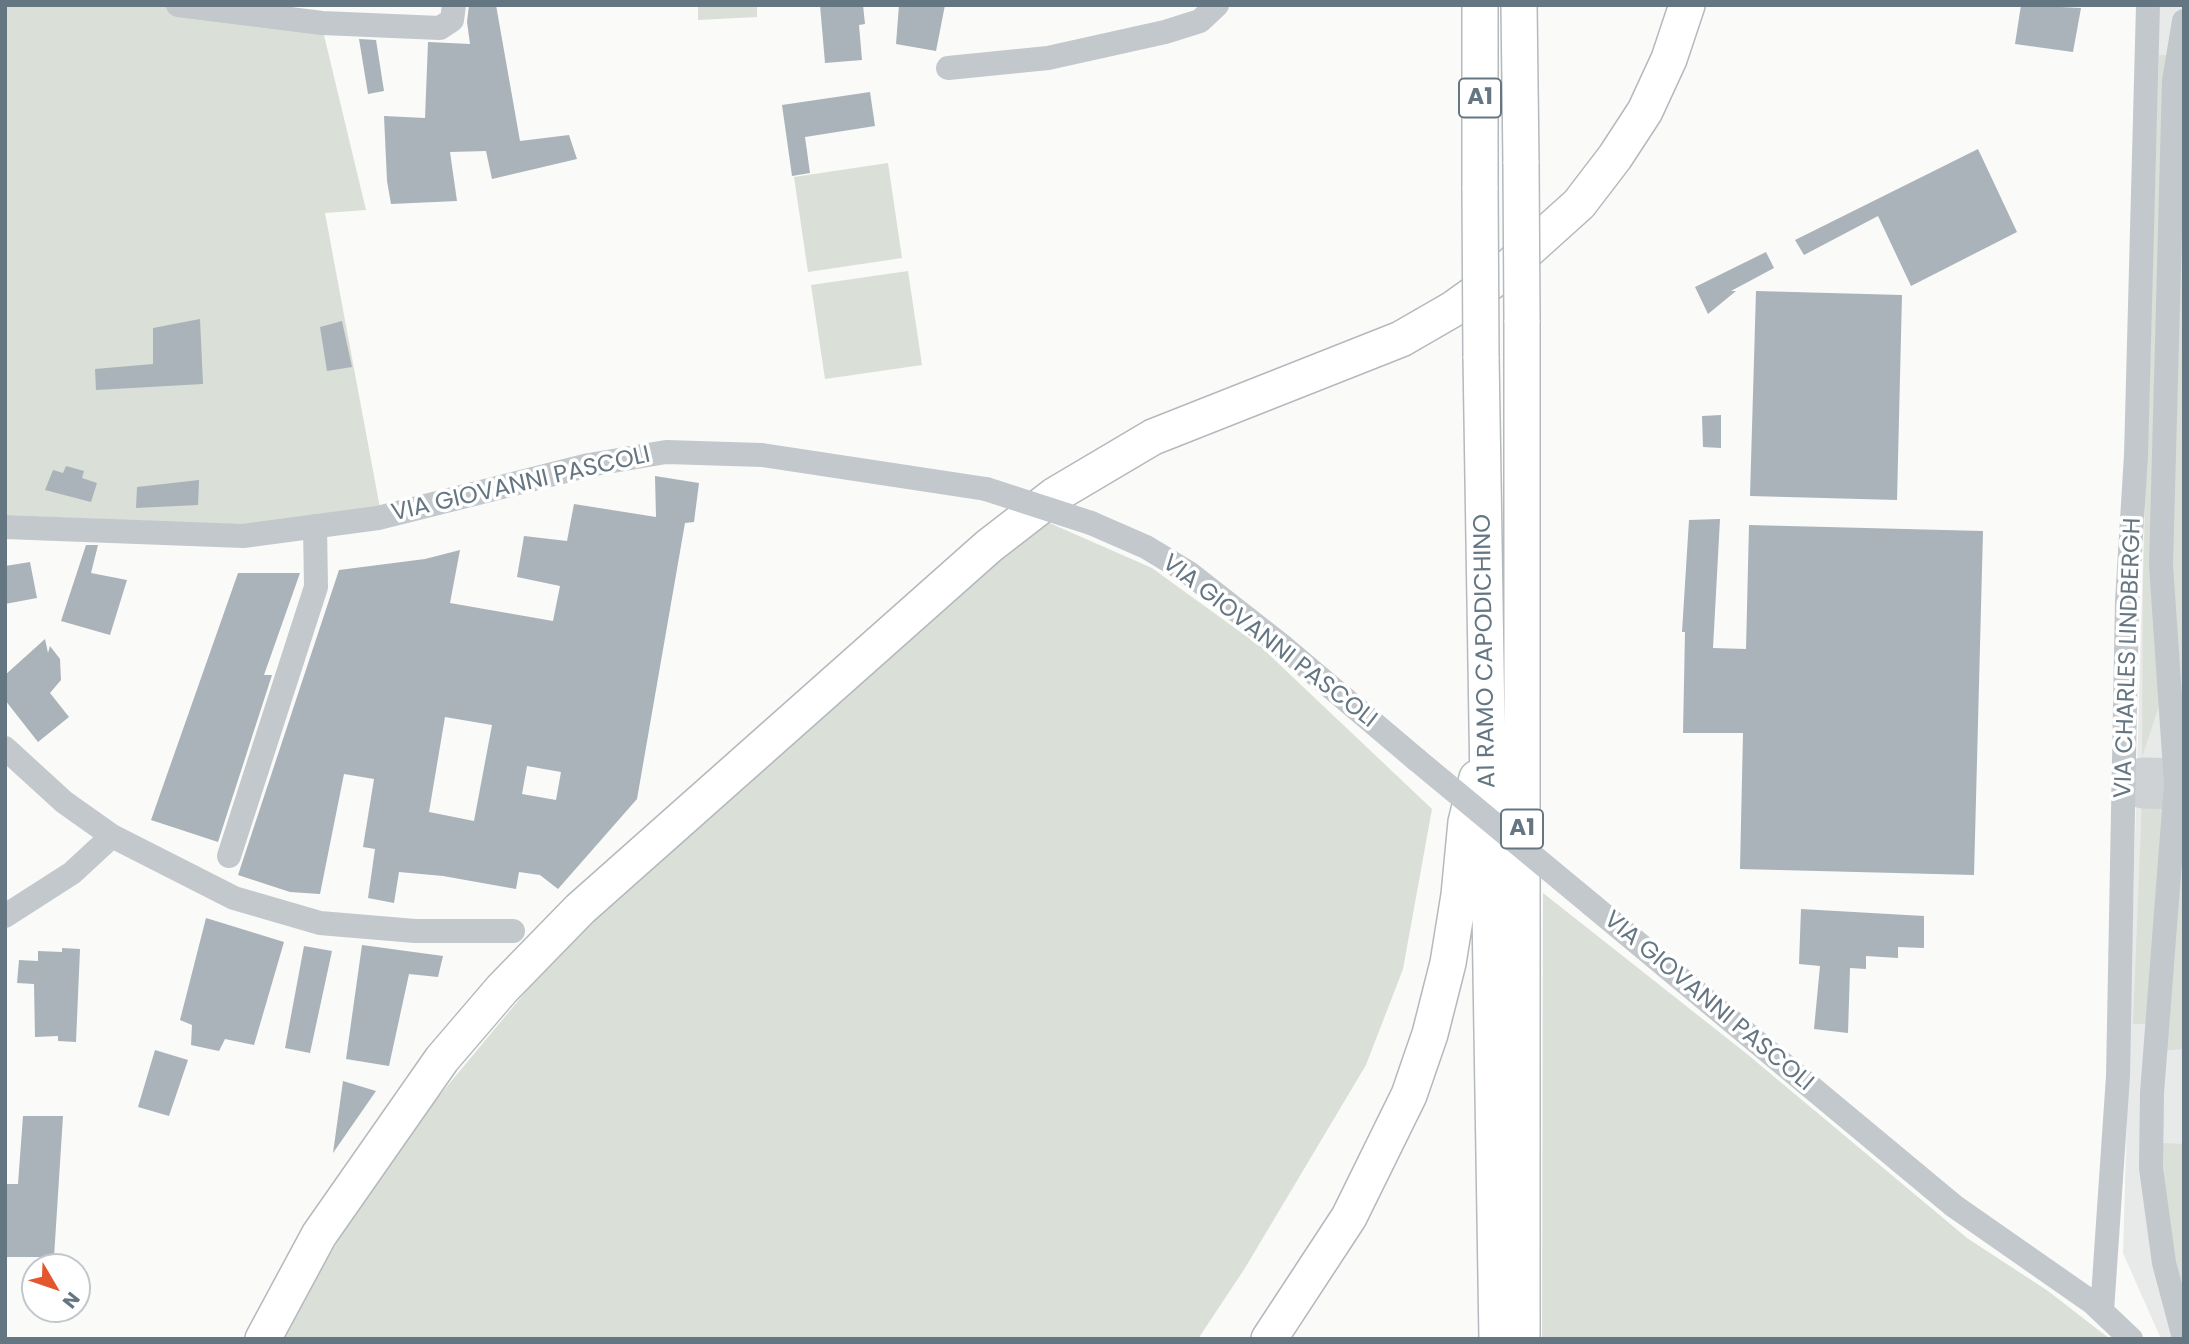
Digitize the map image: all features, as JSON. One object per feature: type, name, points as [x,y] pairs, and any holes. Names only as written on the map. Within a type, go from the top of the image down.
[{"type":"highway","name":"A1 RAMO CAPODICHINO","points":[[1480,5],[1481,356],[1497,1339]]},
{"type":"highway","name":"A1 RAMO CAPODICHINO","points":[[1519,5],[1522,320],[1522,1339]]},
{"type":"highway","points":[[263,1339],[319,1235],[442,1059],[502,989],[580,909],[978,555],[1055,495],[1153,437],[1401,339],[1452,309],[1520,259],[1579,204],[1615,158],[1645,110],[1670,59],[1687,5]]},
{"type":"highway","points":[[1269,1339],[1349,1217],[1409,1096],[1430,1034],[1448,963],[1459,895],[1466,822],[1488,734]]},
{"type":"highway","points":[[1486,1339],[1495,1259]]},
{"type":"street","points":[[178,5],[310,22],[440,28],[452,20],[454,5]]},
{"type":"street","points":[[948,68],[1048,58],[1165,32],[1199,21],[1217,5]]},
{"type":"street","name":"VIA CHARLES LINDBERGH","points":[[2102,1311],[2118,1076],[2127,601],[2136,455],[2148,5]]},
{"type":"street","points":[[2184,20],[2174,81],[2161,565],[2176,784],[2152,1093],[2151,1168],[2164,1263],[2184,1338]]},
{"type":"street","name":"VIA GIOVANNI PASCOLI","points":[[5,527],[243,536],[379,518],[589,465],[666,452],[762,455],[986,489],[1091,523],[1146,547],[1189,573],[1281,645],[1954,1206],[2102,1311],[2132,1339]]},
{"type":"street","points":[[229,856],[316,587],[315,526]]},
{"type":"street","points":[[5,748],[64,802],[112,836],[234,898],[320,923],[415,931],[513,931]]},
{"type":"street","points":[[11,907],[72,873],[112,836]]},
{"type":"shaded area","points":[[5,5],[213,5],[323,31],[366,210],[325,213],[380,508],[241,525],[5,515]]},
{"type":"shaded area","points":[[698,5],[757,5],[757,17],[698,20]]},
{"type":"shaded area","points":[[2159,5],[2184,5],[2184,1339],[2161,1339],[2123,1253]]},
{"type":"shaded area","points":[[2159,55],[2166,55],[2160,322],[2161,700],[2142,757],[2143,580]]},
{"type":"shaded area","points":[[2184,99],[2184,719],[2170,579]]},
{"type":"shaded area","points":[[888,163],[902,258],[808,272],[794,177]]},
{"type":"shaded area","points":[[908,271],[922,365],[825,379],[811,285]]},
{"type":"shaded area","points":[[1045,521],[1152,568],[1261,647],[1432,809],[1403,969],[1366,1065],[1245,1268],[1198,1339],[280,1339],[350,1220],[414,1126],[557,954],[620,891],[976,577]]},
{"type":"shaded area","points":[[2142,800],[2167,802],[2150,1024],[2133,1024]]},
{"type":"shaded area","points":[[2184,806],[2184,1049],[2160,1051]]},
{"type":"shaded area","points":[[1543,893],[1747,1054],[1967,1238],[2048,1291],[2110,1339],[1542,1339]]},
{"type":"shaded area","points":[[2163,1143],[2184,1144],[2184,1309],[2164,1263]]},
{"type":"building","points":[[469,5],[496,5],[520,141],[569,135],[577,159],[492,179],[486,151],[450,152],[457,201],[391,204],[387,181],[384,116],[425,118],[428,42],[470,44],[467,22]]},
{"type":"building","points":[[820,5],[863,5],[865,24],[859,25],[862,60],[825,63]]},
{"type":"building","points":[[899,5],[945,5],[936,51],[896,44]]},
{"type":"building","points":[[2021,5],[2081,8],[2073,52],[2015,44]]},
{"type":"building","points":[[359,39],[376,40],[384,91],[368,94]]},
{"type":"building","points":[[870,92],[875,126],[805,137],[810,173],[792,176],[782,105]]},
{"type":"building","points":[[1978,149],[2017,232],[1911,286],[1878,216],[1804,255],[1795,240]]},
{"type":"building","points":[[1766,252],[1774,268],[1731,291],[1736,291],[1708,314],[1695,287]]},
{"type":"building","points":[[1756,291],[1902,295],[1897,500],[1750,496]]},
{"type":"building","points":[[200,319],[203,384],[96,390],[95,369],[153,364],[153,328]]},
{"type":"building","points":[[342,321],[352,367],[327,371],[320,327]]},
{"type":"building","points":[[1721,415],[1721,448],[1703,447],[1702,416]]},
{"type":"building","points":[[66,466],[84,471],[82,478],[97,483],[91,502],[45,490],[53,470],[63,473]]},
{"type":"building","points":[[655,476],[699,483],[694,522],[685,523],[637,799],[558,889],[540,875],[519,872],[516,889],[443,876],[399,872],[394,903],[368,898],[375,849],[363,847],[374,779],[344,774],[320,894],[290,892],[238,875],[339,570],[425,559],[460,550],[450,603],[553,621],[560,586],[517,577],[524,536],[567,541],[574,504],[656,517]],"holes":[[[445,717],[492,725],[474,821],[429,812]],[[527,766],[561,772],[556,800],[522,794]]]},
{"type":"building","points":[[199,480],[198,505],[136,508],[137,487]]},
{"type":"building","points":[[1720,519],[1713,648],[1746,649],[1749,525],[1983,531],[1974,875],[1740,869],[1743,733],[1683,733],[1685,632],[1682,632],[1689,520]]},
{"type":"building","points":[[86,545],[98,545],[91,573],[127,580],[110,635],[61,621]]},
{"type":"building","points":[[30,562],[37,598],[5,604],[5,566]]},
{"type":"building","points":[[238,573],[300,573],[264,675],[272,675],[218,842],[151,820]]},
{"type":"building","points":[[45,639],[48,653],[50,646],[60,659],[61,680],[50,693],[69,717],[38,742],[5,700],[5,675]]},
{"type":"building","points":[[1801,909],[1924,916],[1924,948],[1898,947],[1898,958],[1866,956],[1866,969],[1850,968],[1848,1033],[1814,1029],[1820,966],[1799,964]]},
{"type":"building","points":[[206,918],[284,942],[254,1045],[225,1039],[219,1051],[191,1045],[192,1025],[180,1020]]},
{"type":"building","points":[[362,945],[443,956],[438,977],[409,974],[389,1066],[346,1059]]},
{"type":"building","points":[[304,946],[332,951],[310,1053],[285,1048]]},
{"type":"building","points":[[62,948],[80,949],[76,1042],[58,1041],[58,1036],[35,1037],[34,984],[17,983],[19,960],[38,961],[38,951],[62,952]]},
{"type":"building","points":[[155,1050],[188,1060],[169,1116],[138,1107]]},
{"type":"building","points":[[343,1081],[376,1091],[333,1153]]},
{"type":"building","points":[[23,1116],[63,1116],[54,1253],[21,1253],[21,1257],[5,1257],[5,1184],[18,1184]]},
{"type":"taxiway","points":[[2143,783],[2184,784]]}]
